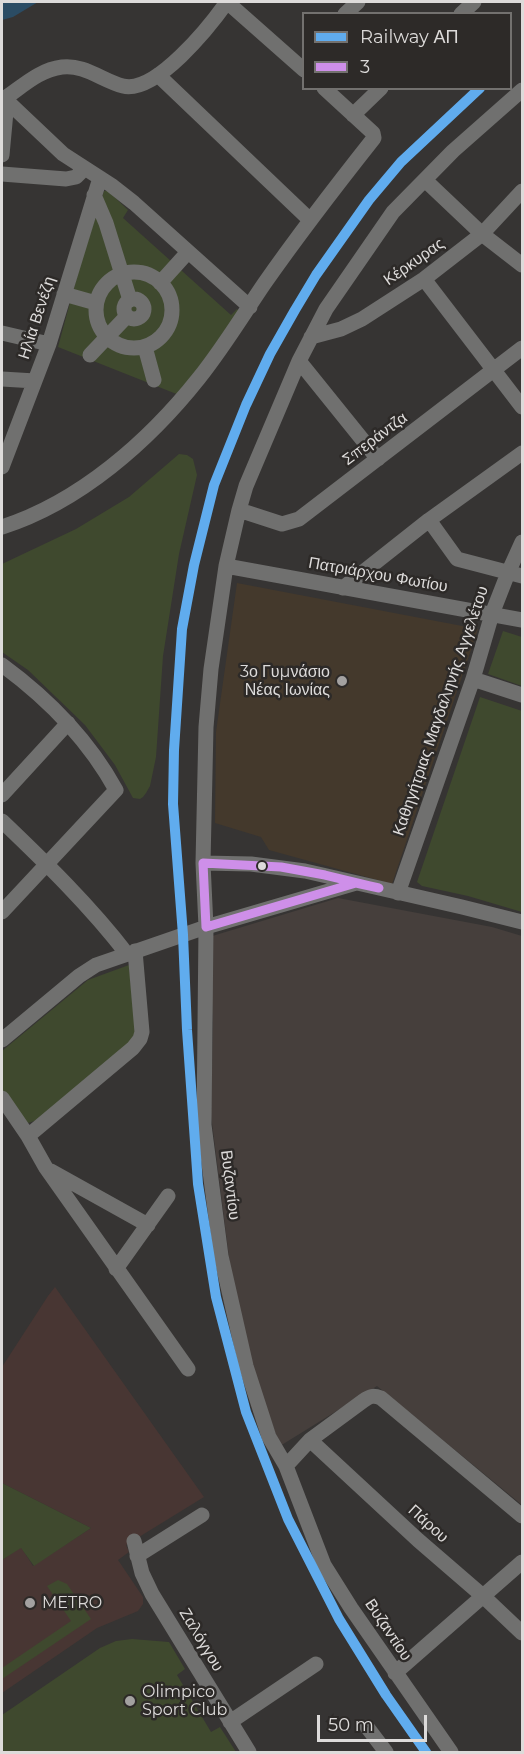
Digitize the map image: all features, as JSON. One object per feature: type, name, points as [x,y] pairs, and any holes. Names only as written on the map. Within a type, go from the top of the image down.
[{"type":"street","points":[[2,155],[5,100],[39,74],[61,67],[74,67],[130,87],[143,84],[158,75],[195,42],[227,2],[300,60]]},
{"type":"street","points":[[158,75],[310,220]]},
{"type":"street","points":[[2,527],[35,514],[101,476],[183,398],[201,376],[310,220],[374,138],[374,134],[326,90]]},
{"type":"street","points":[[353,115],[379,90]]},
{"type":"street","points":[[239,510],[246,486],[299,361],[326,309],[387,221],[453,151],[522,90]]},
{"type":"street","points":[[5,100],[69,160],[100,178],[134,203],[250,307]]},
{"type":"street","points":[[2,174],[66,179],[76,177],[84,169]]},
{"type":"street","name":"Ηλία Βενέζη","points":[[2,466],[49,344],[100,178]]},
{"type":"street","points":[[425,180],[482,234],[522,265]]},
{"type":"street","name":"Κέρκυρας","points":[[311,337],[341,329],[362,319],[423,279],[482,234],[522,191]]},
{"type":"street","points":[[94,195],[106,223],[130,300]]},
{"type":"street","points":[[160,283],[188,252]]},
{"type":"street","points":[[140,273],[160,283],[170,300],[171,320],[164,334],[152,344],[131,349],[117,345],[107,337],[98,324],[95,310],[96,303],[106,284],[122,274],[140,273]]},
{"type":"street","points":[[423,279],[522,407]]},
{"type":"street","points":[[64,294],[96,303]]},
{"type":"street","points":[[127,316],[136,319],[143,313],[140,301],[130,300]]},
{"type":"street","points":[[127,316],[125,307],[130,300]]},
{"type":"street","points":[[143,313],[171,320]]},
{"type":"street","points":[[90,355],[127,316]]},
{"type":"street","points":[[2,333],[49,344]]},
{"type":"street","points":[[145,347],[154,380]]},
{"type":"street","name":"Σπεράντζα","points":[[239,510],[282,524],[295,521],[522,348]]},
{"type":"street","points":[[299,361],[378,459]]},
{"type":"street","points":[[2,379],[35,381]]},
{"type":"street","points":[[343,588],[429,520],[522,453]]},
{"type":"street","name":"Βυζαντίου","points":[[239,510],[226,566],[206,727],[203,863],[206,927],[204,1125],[221,1256],[246,1366],[269,1437],[286,1466],[324,1565],[395,1673],[451,1752]]},
{"type":"street","points":[[429,520],[457,559],[515,574]]},
{"type":"street","name":"Καθηγήτριας Μαγδαληνής Αγγελέτου","points":[[398,893],[473,679],[492,614],[515,574],[522,542]]},
{"type":"street","name":"Πατριάρχου Φωτίου","points":[[226,566],[522,620]]},
{"type":"street","points":[[2,665],[68,723],[99,763],[116,790],[2,912]]},
{"type":"street","points":[[473,679],[522,695]]},
{"type":"street","points":[[2,795],[68,723]]},
{"type":"street","points":[[2,821],[131,952],[142,1032],[133,1048],[27,1136]]},
{"type":"street","points":[[203,863],[282,867],[522,922]]},
{"type":"street","points":[[2,1040],[84,972],[96,965],[206,927],[357,883]]},
{"type":"street","points":[[2,1098],[46,1168],[188,1369]]},
{"type":"street","points":[[46,1168],[148,1226]]},
{"type":"street","points":[[117,1269],[168,1196]]},
{"type":"street","points":[[286,1466],[310,1440],[370,1396],[375,1396],[381,1398],[522,1516]]},
{"type":"street","name":"Πάρου","points":[[310,1440],[522,1633]]},
{"type":"street","name":"Ζαλόγγου","points":[[202,1515],[136,1548],[142,1573],[152,1594],[249,1752]]},
{"type":"street","points":[[395,1673],[522,1562]]},
{"type":"street","points":[[230,1722],[316,1664]]},
{"type":"street","points":[[366,1727],[386,1752]]},
{"type":"shaded area","name":"3ο Γυμνάσιο Νέας Ιωνίας","points":[[237,583],[478,629],[392,884],[269,850],[261,837],[215,823],[216,732]]},
{"type":"shaded area","points":[[338,898],[492,927],[522,936],[522,1505],[377,1386],[280,1446],[253,1371],[231,1273],[211,1115],[213,1024],[209,937]]},
{"type":"shaded area","points":[[55,1287],[204,1497],[126,1545],[129,1552],[118,1560],[143,1597],[143,1604],[138,1611],[97,1628],[2,1693],[2,1560],[21,1547],[33,1566],[91,1528],[2,1483],[2,1367]]},
{"type":"green space","points":[[104,191],[108,191],[128,210],[123,218],[231,315],[237,309],[240,312],[179,395],[58,347],[81,262]]},
{"type":"green space","points":[[179,454],[193,459],[197,475],[179,554],[163,656],[156,757],[150,786],[140,799],[133,798],[115,765],[85,725],[28,670],[2,652],[2,564],[76,529],[129,497]]},
{"type":"green space","points":[[503,631],[522,637],[522,686],[488,674]]},
{"type":"green space","points":[[480,697],[522,711],[522,912],[468,896],[422,886],[417,882]]},
{"type":"green space","points":[[129,965],[136,1037],[41,1119],[28,1123],[22,1121],[2,1090],[2,1051],[88,980]]},
{"type":"green space","points":[[2,1483],[91,1528],[34,1566],[21,1548],[2,1560]]},
{"type":"green space","points":[[58,1580],[67,1584],[91,1619],[2,1679],[2,1668],[71,1621],[47,1586]]},
{"type":"green space","name":"Olimpico Sport Club","points":[[132,1639],[169,1642],[185,1669],[177,1675],[211,1732],[220,1727],[236,1752],[2,1752],[2,1715],[100,1648],[116,1641]]},
{"type":"water","points":[[2,2],[38,2],[13,17],[2,20]]},
{"type":"rail line","name":"ΑΠ","points":[[426,1752],[386,1695],[339,1619],[288,1519],[246,1412],[216,1297],[198,1184],[173,804],[174,750],[182,629],[194,565],[214,485],[246,405],[270,354],[295,310],[316,275],[369,200],[401,162],[478,90]]},
{"type":"transit line","name":"3","points":[[203,863],[281,867],[325,875],[379,888],[356,883],[206,927],[203,863]]},
{"type":"place","name":"3ο Γυμνάσιο Νέας Ιωνίας","points":[[342,681]]},
{"type":"place","name":"METRO","points":[[30,1603]]},
{"type":"place","name":"Olimpico Sport Club","points":[[130,1701]]}]
